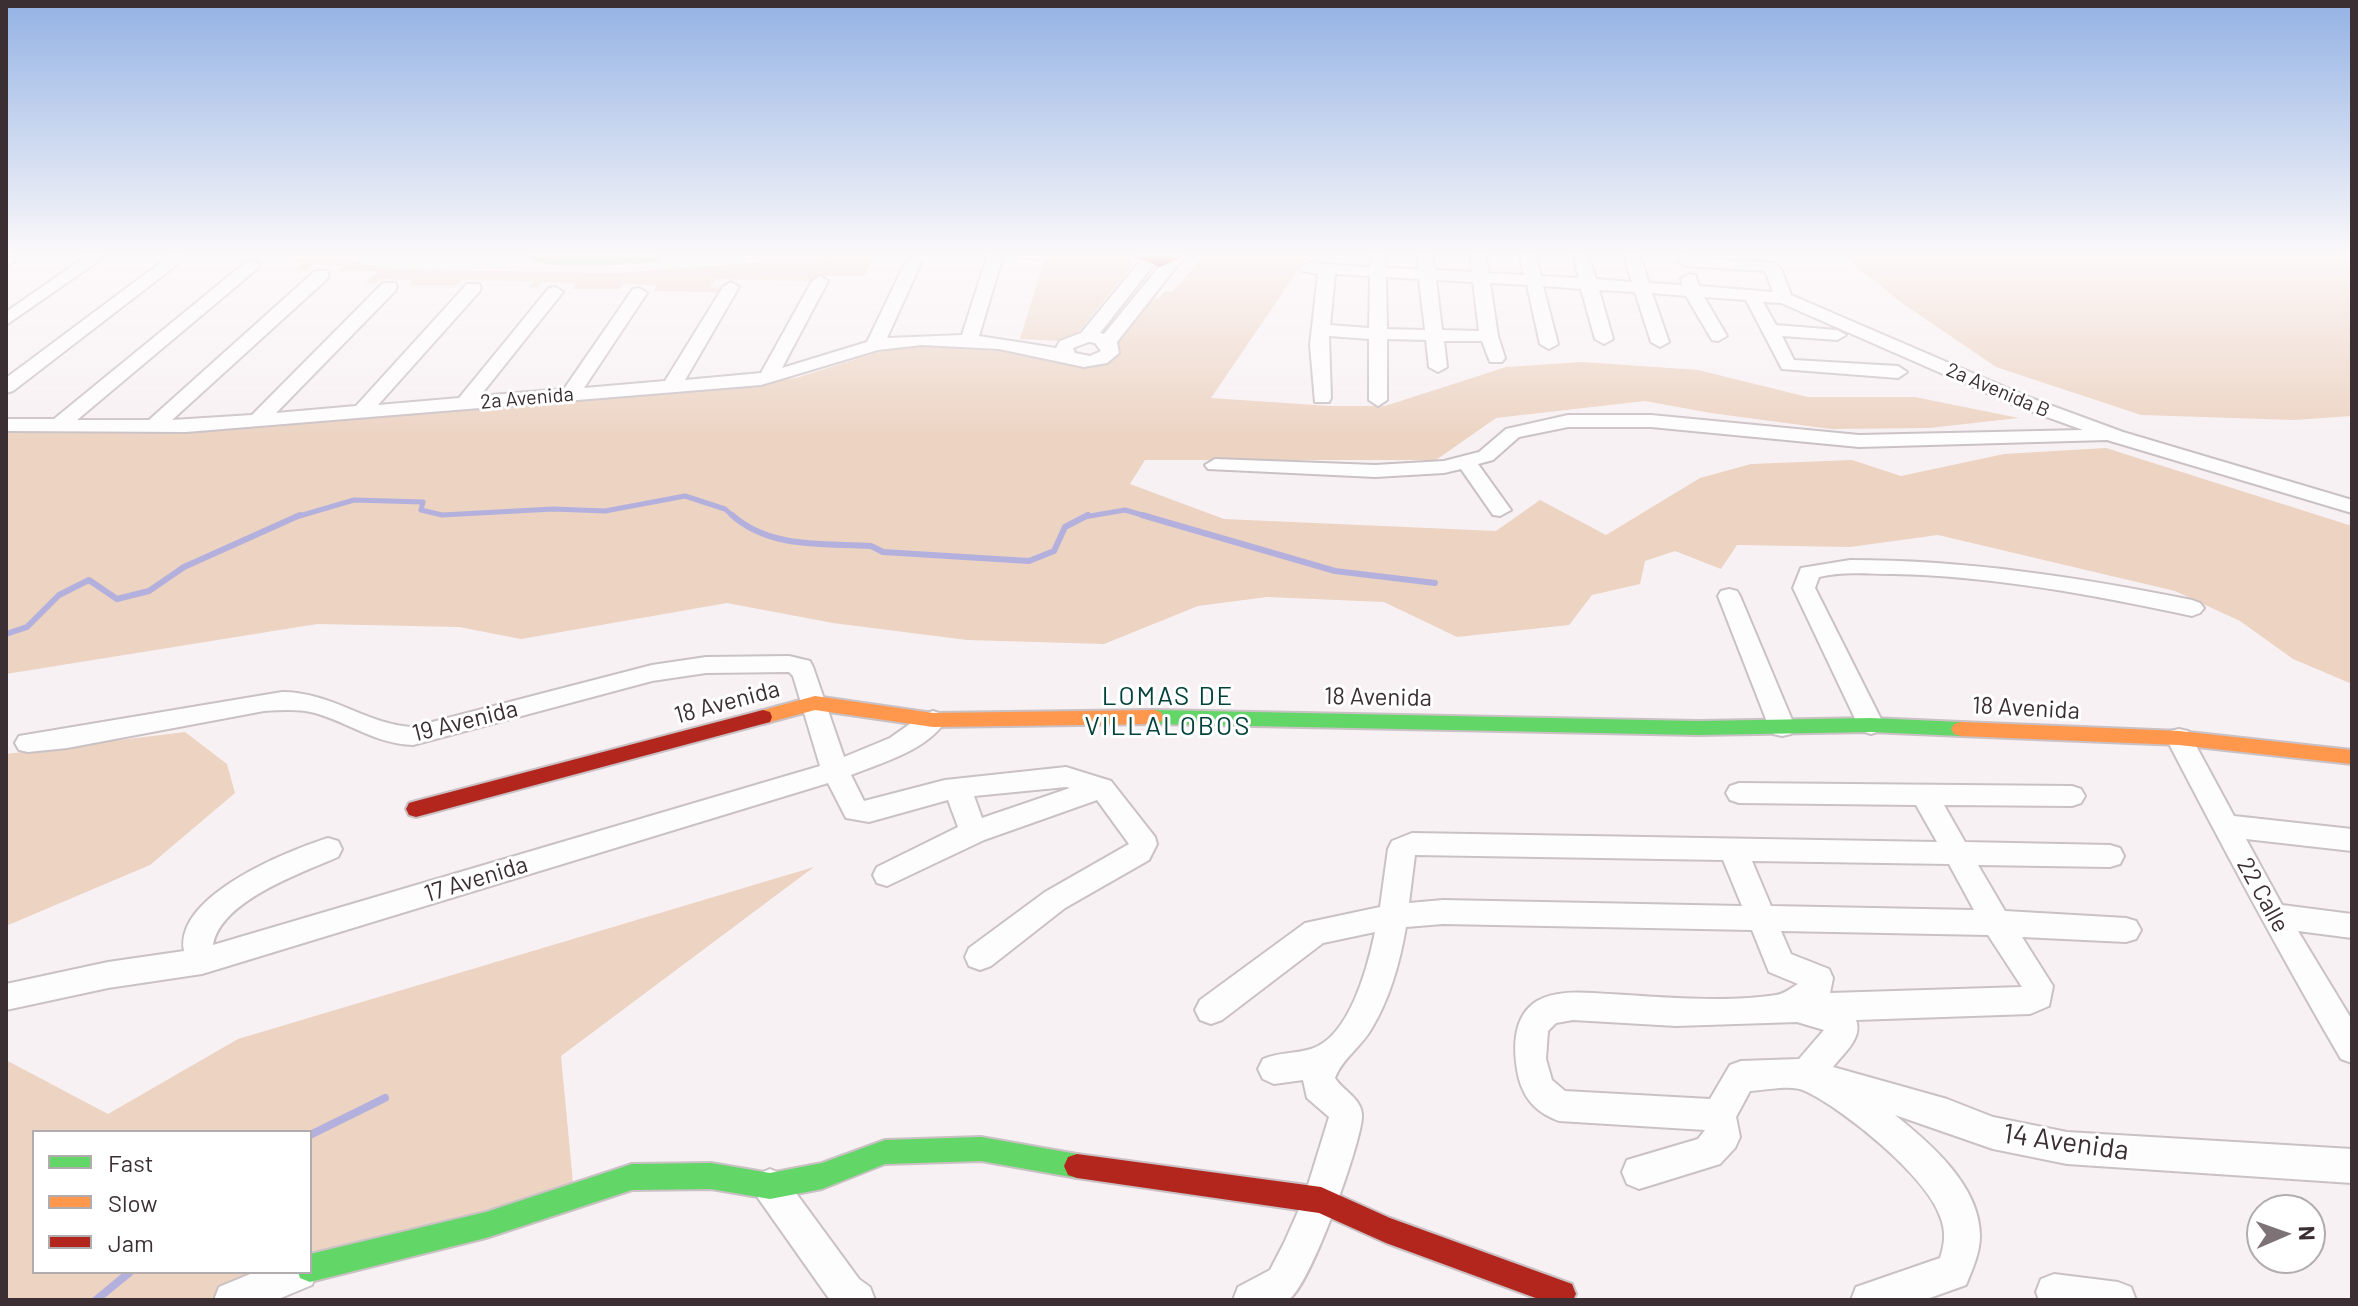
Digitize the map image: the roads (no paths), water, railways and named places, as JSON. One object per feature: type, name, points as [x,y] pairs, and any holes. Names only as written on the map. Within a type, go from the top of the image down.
[{"type":"street","points":[[6,387],[98,318]]},
{"type":"street","points":[[60,424],[188,318]]},
{"type":"street","points":[[153,427],[274,318]]},
{"type":"street","points":[[258,420],[359,318]]},
{"type":"street","points":[[361,412],[446,318]]},
{"type":"street","points":[[465,403],[534,318]]},
{"type":"street","points":[[570,395],[622,318]]},
{"type":"street","points":[[671,387],[712,318]]},
{"type":"street","points":[[768,377],[800,318]]},
{"type":"street","points":[[875,345],[888,318]]},
{"type":"street","points":[[968,343],[976,318]]},
{"type":"street","points":[[1075,345],[1100,318]]},
{"type":"street","points":[[1075,345],[1107,342],[1127,318]]},
{"type":"street","points":[[1322,318],[1322,398]]},
{"type":"street","points":[[1377,318],[1378,400]]},
{"type":"street","points":[[1432,318],[1438,367]]},
{"type":"street","points":[[1487,318],[1496,358]]},
{"type":"street","points":[[1542,318],[1549,344]]},
{"type":"street","points":[[1598,318],[1604,339]]},
{"type":"street","points":[[1651,318],[1660,342]]},
{"type":"street","points":[[1708,318],[1718,336]]},
{"type":"street","points":[[1764,318],[1788,365],[1898,372]]},
{"type":"street","name":"2a Avenida B","points":[[1830,318],[2021,401],[2116,436],[2352,507]]},
{"type":"street","points":[[1321,330],[1489,336]]},
{"type":"street","points":[[1771,330],[1837,335]]},
{"type":"street","name":"2a Avenida","points":[[10,424],[153,427],[671,387],[768,377],[802,370],[875,345],[908,340],[1033,348],[1075,345]]},
{"type":"street","points":[[1075,345],[1079,361],[1101,359],[1110,353],[1107,342]]},
{"type":"street","points":[[1215,465],[1375,471],[1467,463],[1486,456],[1513,433],[1568,421],[1651,421],[1859,441],[2116,436]]},
{"type":"street","points":[[1467,463],[1500,510]]},
{"type":"street","points":[[1871,725],[1804,588],[1809,573],[1825,567],[1929,566],[1967,570],[2121,593],[2192,608]]},
{"type":"street","points":[[1729,596],[1782,727]]},
{"type":"street","name":"19 Avenida","points":[[28,743],[67,739],[264,702],[289,701],[315,704],[396,737],[413,736],[652,673],[706,665],[789,664],[801,667],[815,703]]},
{"type":"street","points":[[815,703],[835,771],[856,811],[869,812],[927,793],[957,788],[1066,777],[1102,788],[1141,837],[1143,844],[1139,852],[1055,900],[980,957]]},
{"type":"street","name":"18 Avenida","points":[[416,809],[815,703],[933,720],[1197,716],[1698,728],[1871,725],[2179,738],[2352,757]]},
{"type":"street","name":"17 Avenida","points":[[6,997],[108,975],[202,961],[835,771],[899,745],[933,720]]},
{"type":"street","name":"22 Calle","points":[[2179,738],[2273,916],[2351,1044]]},
{"type":"street","points":[[957,788],[974,832]]},
{"type":"street","points":[[887,875],[974,832],[1102,788]]},
{"type":"street","points":[[1739,793],[2072,796]]},
{"type":"street","points":[[1639,1172],[1708,1152],[1723,1137],[1719,1115],[1559,1106],[1538,1089],[1530,1059],[1533,1026],[1547,1011],[1573,1006],[1676,1012],[2030,1000],[2038,996],[2038,986],[1996,923],[1925,796]]},
{"type":"street","points":[[2225,826],[2352,840]]},
{"type":"street","points":[[1251,1300],[1283,1283],[1321,1200],[1346,1116],[1343,1108],[1319,1087],[1319,1078],[1326,1059],[1360,1025],[1374,990],[1394,916],[1402,849],[1412,844],[2110,856]]},
{"type":"street","points":[[202,961],[198,941],[206,920],[222,904],[247,888],[328,849]]},
{"type":"street","points":[[1733,850],[1780,963],[1818,978],[1817,988],[1788,1006]]},
{"type":"street","points":[[1211,1010],[1315,932],[1394,916],[1443,912],[1762,918],[1996,923],[2126,930]]},
{"type":"street","points":[[2273,916],[2352,926]]},
{"type":"street","points":[[1788,1006],[1827,1014],[1843,1025],[1843,1031],[1807,1074],[1854,1103],[1920,1160],[1955,1206],[1962,1230],[1961,1251],[1953,1272],[1869,1300]]},
{"type":"street","points":[[1274,1069],[1326,1059]]},
{"type":"street","name":"14 Avenida","points":[[1719,1115],[1741,1076],[1807,1074],[1947,1115],[1993,1133],[2067,1148],[2352,1166]]},
{"type":"street","points":[[312,1268],[486,1225],[632,1177],[711,1176],[770,1186],[822,1176],[885,1152],[981,1149],[1098,1170],[1321,1200],[1386,1230],[1562,1294]]},
{"type":"street","points":[[770,1186],[846,1292],[857,1300]]},
{"type":"street","points":[[232,1300],[294,1274]]},
{"type":"street","points":[[2054,1292],[2118,1300]]},
{"type":"waterway","points":[[296,517],[354,500],[423,502],[421,510],[442,515],[553,509],[605,511],[685,496],[725,509],[734,517]]},
{"type":"waterway","points":[[1084,517],[1125,510],[1149,517]]},
{"type":"waterway","points":[[6,634],[27,627],[59,595],[89,580],[117,599],[149,591],[184,567],[300,515]]},
{"type":"waterway","points":[[732,515],[763,534],[798,542],[871,546],[883,552],[1029,561],[1054,551],[1065,527],[1084,517]]},
{"type":"waterway","points":[[1084,517],[1088,515]]},
{"type":"waterway","points":[[1142,515],[1335,571],[1435,583]]},
{"type":"waterway","points":[[312,1134],[385,1098]]},
{"type":"waterway","points":[[96,1300],[128,1274]]},
{"type":"district","name":"LOMAS DE VILLALOBOS","points":[[1168,711]]}]
